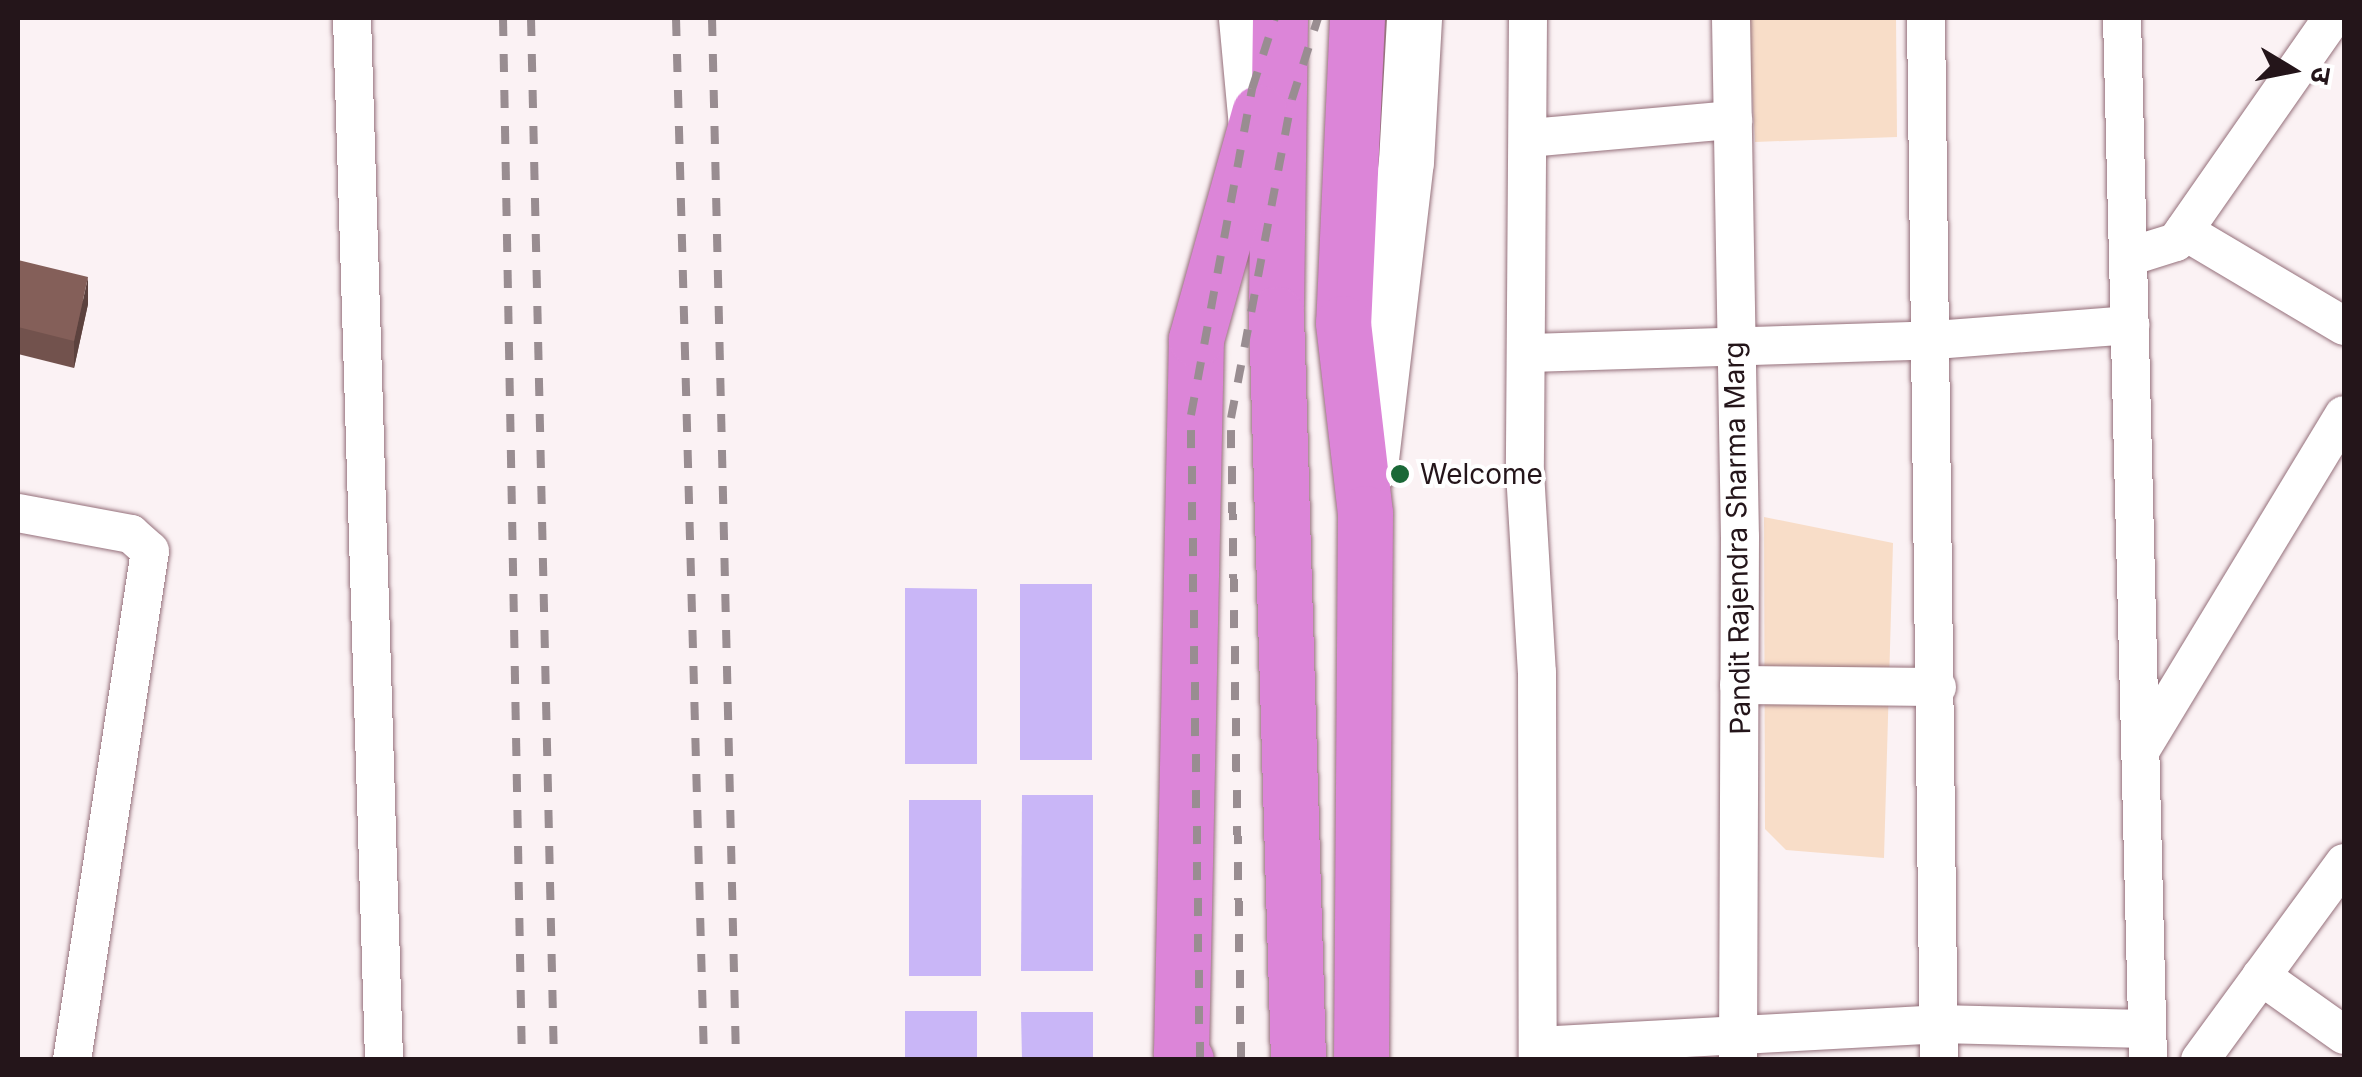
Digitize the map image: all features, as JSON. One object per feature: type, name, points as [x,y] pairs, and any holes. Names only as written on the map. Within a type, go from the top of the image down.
[{"type":"highway","points":[[1357,18],[1344,324],[1365,512],[1361,1060]]},
{"type":"highway","points":[[1186,1060],[1181,1014],[1196,339],[1255,126],[1268,25]]},
{"type":"highway","points":[[1268,25],[1298,1060]]},
{"type":"main road","points":[[1365,512],[1406,162],[1414,18]]},
{"type":"main road","points":[[1255,126],[1276,314]]},
{"type":"street","points":[[352,18],[384,1060]]},
{"type":"street","points":[[1528,18],[1530,353],[1525,472],[1537,672],[1538,1052],[1939,1042],[2148,1044],[2122,18]]},
{"type":"street","name":"Pandit Rajendra Sharma Marg","points":[[1730,18],[1739,685],[1738,1046]]},
{"type":"street","points":[[1926,18],[1935,340],[1939,1042]]},
{"type":"street","points":[[2128,257],[2176,242],[2332,18]]},
{"type":"street","points":[[1530,138],[1734,120]]},
{"type":"street","points":[[2184,231],[2344,326]]},
{"type":"street","points":[[1530,353],[1935,340],[2130,325]]},
{"type":"street","points":[[2142,748],[2344,415]]},
{"type":"street","points":[[18,513],[131,534],[150,551],[72,1060]]},
{"type":"street","points":[[1739,685],[1938,687]]},
{"type":"street","points":[[2200,1060],[2344,863]]},
{"type":"street","points":[[2261,976],[2344,1035]]},
{"type":"shaded area","points":[[1748,18],[1896,18],[1897,137],[1755,142]]},
{"type":"shaded area","points":[[1764,517],[1893,543],[1884,858],[1786,850],[1765,829]]},
{"type":"shaded area","points":[[1020,584],[1092,584],[1092,760],[1020,760]]},
{"type":"shaded area","points":[[905,588],[977,589],[977,764],[905,764]]},
{"type":"shaded area","points":[[1022,795],[1093,795],[1093,971],[1021,971]]},
{"type":"shaded area","points":[[909,800],[981,800],[981,976],[909,976]]},
{"type":"shaded area","points":[[905,1011],[977,1011],[977,1059],[905,1059]]},
{"type":"shaded area","points":[[1021,1012],[1093,1012],[1093,1059],[1022,1059]]},
{"type":"building","points":[[18,260],[88,277],[74,341],[18,327]]},
{"type":"railway","points":[[503,18],[522,1060]]},
{"type":"railway","points":[[531,18],[554,1060]]},
{"type":"railway","points":[[676,18],[704,1060]]},
{"type":"railway","points":[[712,18],[736,1060]]},
{"type":"railway","points":[[1200,1060],[1191,415],[1252,89],[1275,18]]},
{"type":"railway","points":[[1241,1060],[1231,418],[1292,99],[1318,18]]},
{"type":"place","name":"Welcome","points":[[1400,474]]}]
